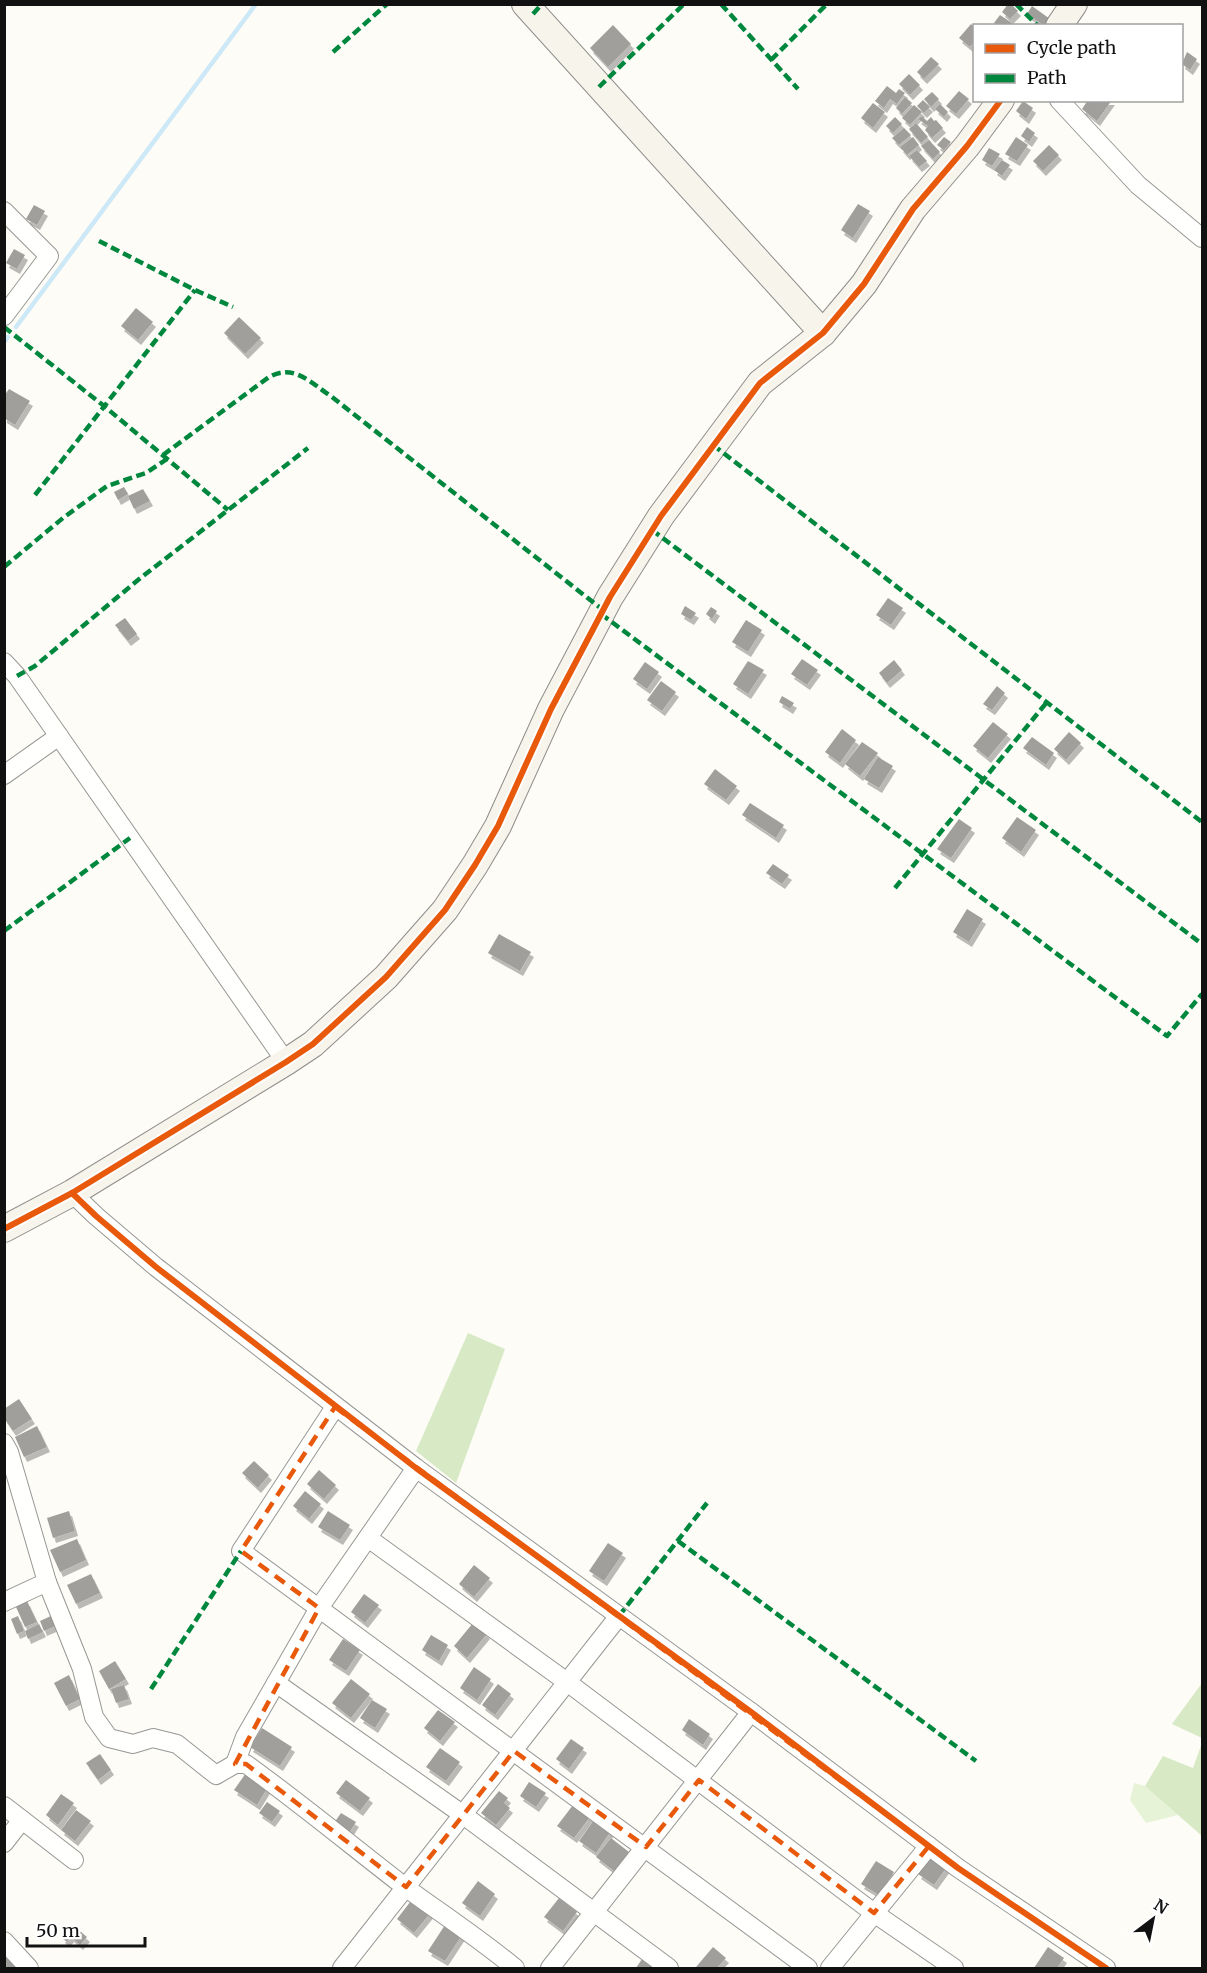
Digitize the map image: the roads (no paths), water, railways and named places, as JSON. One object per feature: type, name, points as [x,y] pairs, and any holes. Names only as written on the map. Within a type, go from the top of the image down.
[{"type":"street","points":[[525,4],[823,333]]},
{"type":"street","points":[[1060,24],[1074,4]]},
{"type":"street","points":[[4,1229],[72,1193],[286,1062],[313,1044],[386,977],[445,910],[498,826],[551,710],[609,597],[661,516],[760,382],[823,333],[864,284],[913,209],[968,146],[1000,102]]},
{"type":"street","points":[[1061,102],[1137,185],[1203,238]]},
{"type":"street","points":[[4,211],[49,255],[4,316]]},
{"type":"street","points":[[4,662],[18,676],[286,1062]]},
{"type":"street","points":[[4,775],[59,736]]},
{"type":"street","points":[[72,1193],[156,1267],[416,1468],[751,1712],[958,1868],[1106,1968]]},
{"type":"street","points":[[335,1407],[241,1551],[808,1968]]},
{"type":"street","points":[[4,1443],[12,1490],[82,1669],[94,1717],[109,1738],[133,1744],[153,1738],[177,1744],[216,1775],[235,1764],[246,1764],[515,1968]]},
{"type":"street","points":[[235,1764],[246,1737],[319,1608],[416,1468]]},
{"type":"street","points":[[368,1538],[567,1682],[874,1913],[954,1968]]},
{"type":"street","points":[[4,1602],[47,1582]]},
{"type":"street","points":[[342,1968],[619,1616]]},
{"type":"street","points":[[276,1683],[462,1814],[669,1968]]},
{"type":"street","points":[[550,1968],[751,1712]]},
{"type":"street","points":[[4,1806],[74,1860]]},
{"type":"street","points":[[4,1843],[22,1820]]},
{"type":"street","points":[[830,1968],[929,1846]]},
{"type":"street","points":[[4,1941],[28,1968]]},
{"type":"waterway","points":[[16,327],[256,4]]},
{"type":"waterway","points":[[4,342],[8,337]]}]
